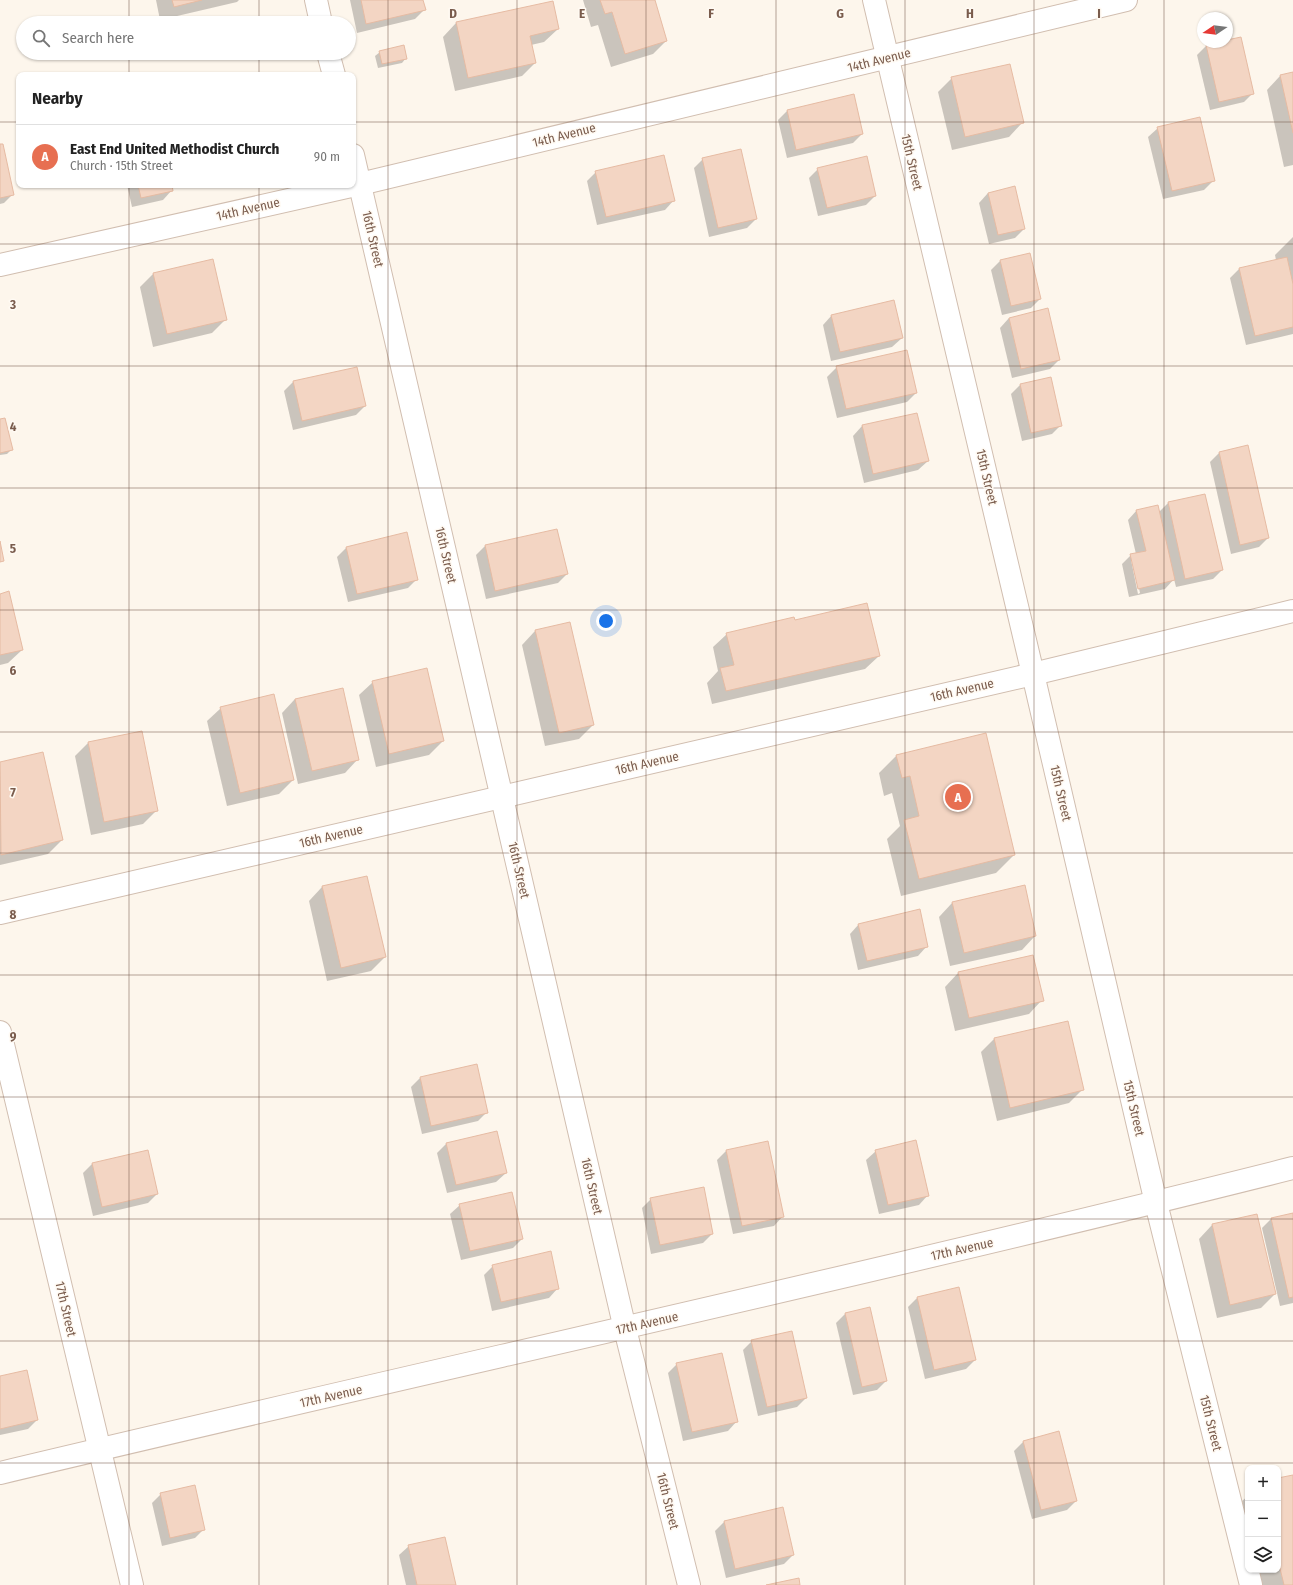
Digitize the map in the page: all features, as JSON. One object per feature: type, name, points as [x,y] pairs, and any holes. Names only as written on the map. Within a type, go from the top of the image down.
[{"type":"street","points":[[316,0],[319,16]]},
{"type":"street","name":"15th Street","points":[[874,0],[1156,1203],[1251,1585]]},
{"type":"street","name":"14th Avenue","points":[[356,185],[1126,0]]},
{"type":"street","points":[[330,60],[333,72]]},
{"type":"street","name":"16th Street","points":[[356,167],[625,1329],[689,1585]]},
{"type":"street","name":"14th Avenue","points":[[0,265],[342,188]]},
{"type":"street","name":"16th Avenue","points":[[0,913],[1033,674],[1293,611]]},
{"type":"street","name":"17th Street","points":[[0,1032],[132,1585]]},
{"type":"street","name":"17th Avenue","points":[[0,1473],[625,1329],[1156,1203],[1293,1168]]},
{"type":"building","points":[[172,0],[202,0],[174,7]]},
{"type":"building","points":[[361,0],[423,0],[426,10],[366,24]]},
{"type":"building","points":[[600,0],[655,0],[667,41],[625,54],[612,12],[605,14]]},
{"type":"building","points":[[553,1],[559,29],[530,36],[536,63],[468,78],[456,22]]},
{"type":"building","points":[[1241,37],[1254,94],[1219,102],[1207,48],[1233,48],[1233,39]]},
{"type":"building","points":[[404,45],[407,59],[382,64],[379,51]]},
{"type":"building","points":[[1010,64],[1024,123],[965,137],[951,77]]},
{"type":"building","points":[[1293,72],[1293,133],[1280,75]]},
{"type":"building","points":[[854,94],[863,134],[796,150],[787,110]]},
{"type":"building","points":[[1200,117],[1215,181],[1172,191],[1157,127]]},
{"type":"building","points":[[0,144],[3,144],[14,195],[0,198]]},
{"type":"building","points":[[741,149],[757,219],[718,228],[702,158]]},
{"type":"building","points":[[664,155],[675,201],[606,217],[595,171]]},
{"type":"building","points":[[867,156],[876,196],[827,208],[817,168]]},
{"type":"building","points":[[1015,186],[1025,229],[998,235],[988,193]]},
{"type":"building","points":[[139,188],[172,188],[173,191],[141,198]]},
{"type":"building","points":[[1030,253],[1041,299],[1011,306],[1000,260]]},
{"type":"building","points":[[1287,257],[1293,284],[1293,327],[1255,336],[1239,268]]},
{"type":"building","points":[[213,259],[227,320],[167,334],[153,273]]},
{"type":"building","points":[[894,300],[903,338],[840,352],[831,315]]},
{"type":"building","points":[[1048,308],[1060,360],[1021,369],[1009,318]]},
{"type":"building","points":[[907,350],[917,393],[846,409],[836,366]]},
{"type":"building","points":[[357,367],[366,406],[302,421],[293,381]]},
{"type":"building","points":[[1051,377],[1062,426],[1031,433],[1020,384]]},
{"type":"building","points":[[917,413],[929,461],[873,474],[862,425]]},
{"type":"building","points":[[5,418],[13,450],[0,453],[0,419]]},
{"type":"building","points":[[1248,445],[1269,538],[1240,545],[1219,452]]},
{"type":"building","points":[[1205,494],[1223,570],[1185,579],[1168,502]]},
{"type":"building","points":[[1158,505],[1175,580],[1138,589],[1130,554],[1146,551],[1136,510]]},
{"type":"building","points":[[557,529],[568,574],[495,591],[485,545]]},
{"type":"building","points":[[407,532],[418,580],[357,594],[346,547]]},
{"type":"building","points":[[0,541],[4,561],[0,562]]},
{"type":"building","points":[[9,591],[23,650],[0,655],[0,594]]},
{"type":"building","points":[[867,603],[880,656],[726,691],[720,668],[734,665],[726,633],[794,617],[795,620]]},
{"type":"building","points":[[570,622],[594,725],[559,733],[535,630]]},
{"type":"building","points":[[427,668],[444,741],[389,754],[372,681]]},
{"type":"building","points":[[343,688],[359,760],[312,771],[295,699]]},
{"type":"building","points":[[274,694],[294,780],[240,793],[220,707]]},
{"type":"building","points":[[142,731],[158,811],[104,822],[88,742]]},
{"type":"building","points":[[986,733],[1015,855],[919,879],[904,820],[919,816],[910,776],[902,778],[896,755]]},
{"type":"building","points":[[43,752],[63,840],[1,855],[0,762]]},
{"type":"building","points":[[367,876],[386,957],[341,968],[322,886]]},
{"type":"building","points":[[1025,885],[1036,936],[964,953],[952,902]]},
{"type":"building","points":[[920,909],[928,947],[867,961],[858,924]]},
{"type":"building","points":[[1033,955],[1044,1001],[969,1018],[958,972]]},
{"type":"building","points":[[1068,1021],[1084,1090],[1010,1108],[994,1038]]},
{"type":"building","points":[[477,1064],[488,1113],[431,1126],[420,1077]]},
{"type":"building","points":[[497,1131],[507,1173],[456,1185],[446,1143]]},
{"type":"building","points":[[916,1140],[929,1196],[888,1205],[875,1150]]},
{"type":"building","points":[[768,1141],[784,1217],[742,1226],[726,1150]]},
{"type":"building","points":[[148,1150],[158,1194],[102,1207],[92,1163]]},
{"type":"building","points":[[704,1187],[713,1234],[660,1245],[650,1198]]},
{"type":"building","points":[[512,1192],[523,1239],[470,1251],[459,1204]]},
{"type":"building","points":[[1293,1213],[1293,1297],[1289,1298],[1271,1218]]},
{"type":"building","points":[[1257,1214],[1276,1294],[1230,1305],[1212,1224]]},
{"type":"building","points":[[551,1251],[559,1289],[501,1302],[492,1265]]},
{"type":"building","points":[[959,1287],[976,1360],[934,1370],[917,1297]]},
{"type":"building","points":[[870,1307],[887,1381],[862,1387],[845,1313]]},
{"type":"building","points":[[792,1331],[807,1398],[767,1407],[751,1340]]},
{"type":"building","points":[[722,1353],[738,1422],[692,1432],[676,1363]]},
{"type":"building","points":[[27,1370],[38,1420],[0,1429],[0,1376]]},
{"type":"building","points":[[1059,1431],[1077,1501],[1041,1510],[1023,1441]]},
{"type":"building","points":[[1293,1475],[1293,1585],[1284,1585],[1281,1572],[1281,1477]]},
{"type":"building","points":[[195,1485],[205,1530],[170,1538],[160,1493]]},
{"type":"building","points":[[783,1507],[794,1555],[735,1569],[724,1521]]},
{"type":"building","points":[[445,1537],[456,1585],[417,1585],[408,1545]]},
{"type":"building","points":[[799,1578],[800,1585],[766,1585]]},
{"type":"place","name":"East End United Methodist Church","points":[[958,797]]}]
